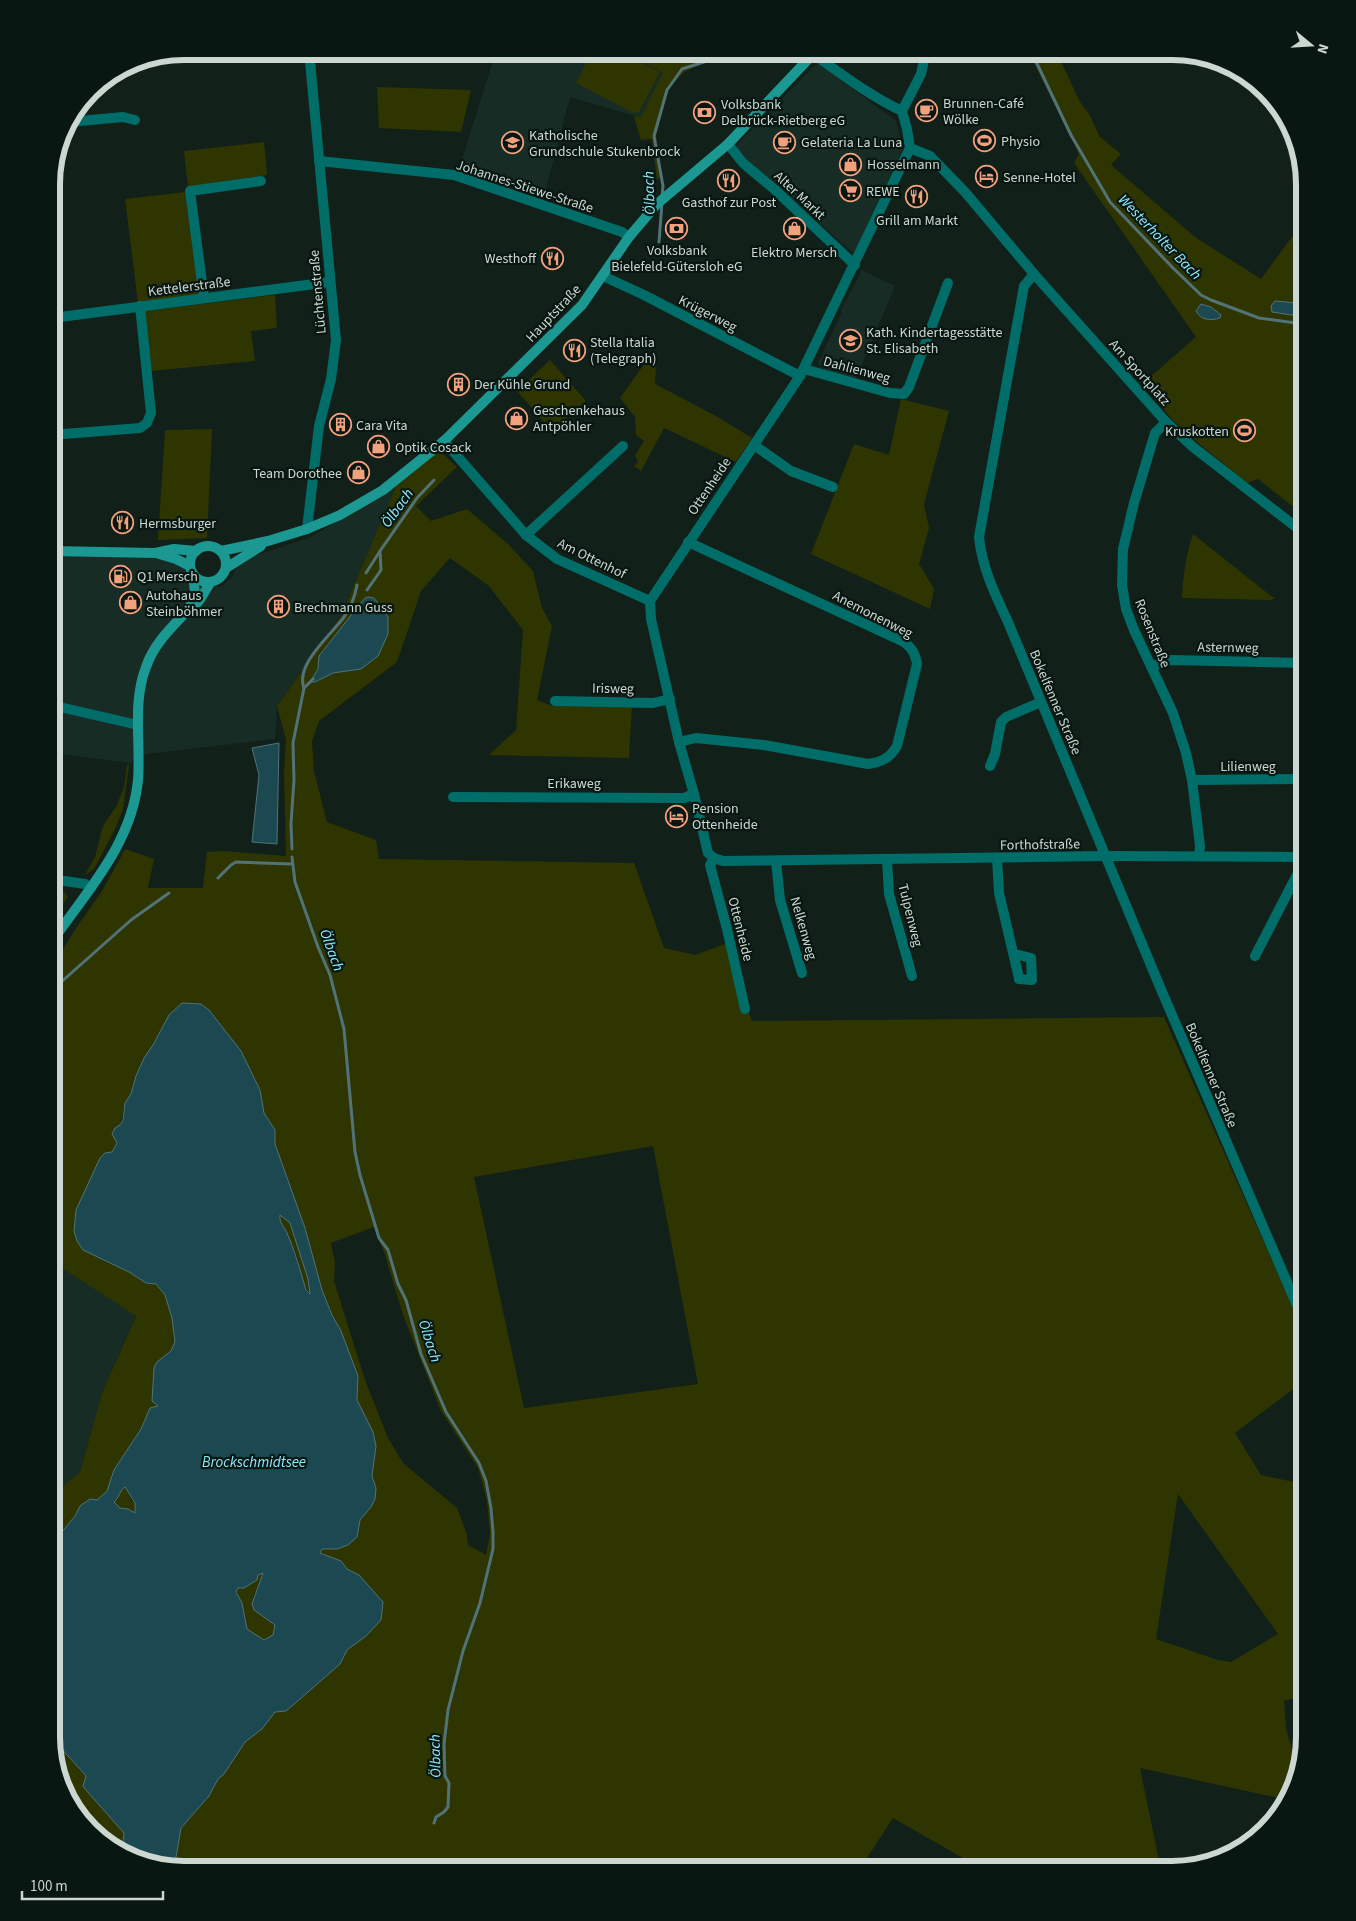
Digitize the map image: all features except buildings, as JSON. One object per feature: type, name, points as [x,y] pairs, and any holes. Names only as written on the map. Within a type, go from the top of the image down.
[{"type":"main road","name":"Hauptstraße","points":[[221,551],[268,541],[308,529],[340,515],[382,490],[444,441],[582,305],[629,237],[657,204],[728,144],[806,60]]},
{"type":"main road","name":"Hauptstraße","points":[[226,568],[268,541]]},
{"type":"main road","points":[[60,551],[155,553],[174,549],[196,551],[208,546],[221,551],[226,559],[226,568],[220,578],[210,583],[196,604],[166,632],[153,651],[140,689],[138,779],[133,810],[123,838],[91,888],[60,931]]},
{"type":"main road","points":[[189,610],[194,594],[190,561],[196,551]]},
{"type":"main road","points":[[155,553],[176,559],[192,570],[200,581],[210,583]]},
{"type":"street","name":"Lüchtenstraße","points":[[308,529],[319,426],[331,379],[336,340],[310,60]]},
{"type":"street","points":[[824,60],[875,98],[902,111]]},
{"type":"street","points":[[924,60],[921,74],[902,111],[910,148],[930,156],[977,206],[1034,274]]},
{"type":"street","points":[[77,121],[124,117],[135,120]]},
{"type":"street","name":"Alter Markt","points":[[728,144],[744,163],[855,265]]},
{"type":"street","name":"Ottenheide","points":[[745,1009],[728,929],[710,865],[714,858],[708,853],[679,742],[651,619],[650,601],[802,372],[910,148]]},
{"type":"street","name":"Johannes-Stiewe-Straße","points":[[319,161],[454,175],[622,232],[629,237]]},
{"type":"street","points":[[204,298],[190,191],[261,181]]},
{"type":"street","name":"Am Sportplatz","points":[[1034,274],[1166,422],[1194,448],[1296,527]]},
{"type":"street","name":"Bokelfenner Straße","points":[[1034,274],[1024,286],[979,537],[981,557],[987,576],[1008,622],[1160,987],[1296,1303]]},
{"type":"street","name":"Krügerweg","points":[[603,276],[802,372]]},
{"type":"street","name":"Kettelerstraße","points":[[60,317],[330,282]]},
{"type":"street","name":"Dahlienweg","points":[[802,372],[890,393],[904,394],[909,387],[948,283]]},
{"type":"street","points":[[60,435],[140,428],[147,423],[151,413],[140,306]]},
{"type":"street","name":"Rosenstraße","points":[[1166,422],[1155,433],[1134,503],[1122,549],[1122,585],[1126,609],[1173,713],[1186,753],[1192,780],[1200,846],[1199,856]]},
{"type":"street","name":"Am Ottenhof","points":[[444,441],[526,535],[557,559],[650,601]]},
{"type":"street","points":[[754,445],[790,471],[833,487]]},
{"type":"street","points":[[526,535],[623,446]]},
{"type":"street","name":"Anemonenweg","points":[[679,742],[696,738],[764,745],[868,764],[882,762],[892,754],[897,746],[917,664],[916,655],[911,647],[904,642],[688,542]]},
{"type":"street","name":"Asternweg","points":[[1152,666],[1170,660],[1296,663]]},
{"type":"street","name":"Irisweg","points":[[555,701],[653,703],[670,699]]},
{"type":"street","points":[[990,766],[995,754],[1000,722],[1006,717],[1041,702]]},
{"type":"street","points":[[60,707],[138,725]]},
{"type":"street","name":"Lilienweg","points":[[1192,780],[1296,779]]},
{"type":"street","name":"Erikaweg","points":[[453,797],[684,798],[694,794]]},
{"type":"street","name":"Forthofstraße","points":[[776,861],[1106,856],[1296,856]]},
{"type":"street","points":[[714,858],[723,861],[776,861]]},
{"type":"street","points":[[997,858],[998,893],[1014,954]]},
{"type":"street","name":"Tulpenweg","points":[[887,860],[889,894],[912,976]]},
{"type":"street","name":"Nelkenweg","points":[[776,861],[780,900],[802,973]]},
{"type":"street","points":[[1254,956],[1296,876]]},
{"type":"street","points":[[60,880],[85,884],[91,888]]},
{"type":"shaded area","name":"Katholische Grundschule Stukenbrock","points":[[493,60],[681,60],[663,72],[641,118],[570,97],[544,196],[459,169]]},
{"type":"shaded area","points":[[819,64],[895,120],[904,148],[855,252],[851,251],[747,160],[735,147],[814,66]]},
{"type":"shaded area","name":"Kath. Kindertagesstätte St. Elisabeth","points":[[862,270],[895,286],[855,380],[821,368],[818,363],[840,317],[842,308]]},
{"type":"shaded area","points":[[396,486],[341,616],[277,706],[275,739],[146,754],[130,763],[60,754],[60,553],[125,553],[165,559],[183,565],[196,583],[206,587],[222,586],[233,576],[237,562],[311,537]]},
{"type":"shaded area","points":[[60,1267],[136,1315],[102,1393],[80,1472],[60,1489]]},
{"type":"green space","points":[[588,60],[637,60],[660,72],[639,112],[634,113],[576,83]]},
{"type":"green space","points":[[639,60],[710,60],[684,72],[668,89],[656,136],[662,176],[657,180],[652,139],[641,140],[634,116],[641,117],[663,72]]},
{"type":"green space","points":[[1032,60],[1060,60],[1080,102],[1089,114],[1100,137],[1121,154],[1111,165],[1195,237],[1261,279],[1296,231],[1296,509],[1258,479],[1247,483],[1172,419],[1142,384],[1196,337],[1074,163],[1079,154]]},
{"type":"green space","points":[[377,87],[471,90],[461,132],[379,128]]},
{"type":"green space","points":[[264,142],[267,175],[188,187],[184,151]]},
{"type":"green space","points":[[185,192],[199,295],[138,303],[125,199]]},
{"type":"green space","points":[[275,295],[277,328],[251,331],[255,361],[151,371],[145,311]]},
{"type":"green space","points":[[650,356],[656,366],[655,384],[716,416],[752,438],[736,462],[664,428],[641,471],[634,466],[638,462],[635,455],[644,441],[636,435],[635,417],[620,398]]},
{"type":"green space","points":[[550,360],[586,401],[556,427],[549,419],[545,423],[517,391]]},
{"type":"green space","points":[[901,399],[949,411],[924,504],[929,528],[919,564],[934,589],[930,609],[811,554],[854,444],[889,455]]},
{"type":"green space","points":[[212,429],[207,538],[158,540],[165,430]]},
{"type":"green space","points":[[438,449],[457,467],[416,506],[431,521],[467,509],[509,545],[533,571],[542,608],[552,626],[537,700],[552,706],[565,704],[632,705],[629,758],[489,755],[516,730],[523,630],[489,586],[450,558],[421,591],[397,662],[319,721],[312,741],[314,771],[327,822],[376,840],[379,859],[634,863],[664,948],[695,955],[725,944],[752,1021],[1164,1017],[1296,1315],[1296,1387],[1235,1433],[1261,1475],[1296,1482],[1296,1698],[1284,1701],[1286,1729],[1294,1758],[1287,1785],[1279,1798],[1140,1768],[1159,1861],[968,1861],[893,1818],[865,1861],[175,1861],[181,1828],[209,1796],[218,1779],[224,1774],[245,1742],[262,1729],[275,1712],[286,1711],[340,1664],[346,1650],[366,1636],[383,1602],[359,1575],[347,1569],[341,1561],[320,1553],[322,1549],[337,1549],[357,1537],[360,1520],[371,1507],[376,1488],[372,1476],[376,1446],[357,1400],[352,1360],[322,1290],[305,1228],[275,1144],[275,1130],[264,1113],[260,1090],[241,1051],[209,1010],[201,1004],[190,1003],[144,1058],[131,1094],[125,1103],[115,1148],[112,1152],[105,1153],[76,1210],[74,1231],[77,1241],[83,1249],[129,1272],[146,1283],[156,1284],[165,1295],[172,1318],[175,1342],[171,1351],[165,1357],[153,1385],[152,1401],[158,1406],[150,1409],[141,1428],[114,1470],[107,1491],[97,1500],[80,1506],[75,1516],[60,1534],[60,1489],[80,1472],[102,1393],[136,1316],[60,1267],[60,954],[102,891],[125,849],[154,859],[148,888],[203,888],[207,852],[223,851],[286,856],[284,773],[286,740],[277,706],[341,616],[396,486]],"holes":[[[374,599],[388,618],[388,634],[344,671],[333,673],[315,682],[311,682],[318,669],[319,656],[359,605]],[[653,1146],[698,1384],[524,1408],[474,1177]],[[374,1227],[385,1255],[403,1315],[441,1411],[478,1468],[487,1501],[490,1534],[486,1555],[468,1545],[467,1535],[457,1508],[403,1463],[388,1438],[365,1380],[334,1281],[335,1263],[331,1243]],[[1178,1494],[1278,1634],[1231,1662],[1218,1660],[1156,1639]]]},
{"type":"green space","points":[[1193,534],[1275,598],[1271,600],[1182,598],[1185,565]]},
{"type":"green space","points":[[127,765],[129,765],[123,809],[94,869],[85,875],[95,857],[103,826],[117,805],[124,787]]},
{"type":"green space","points":[[60,890],[63,891],[68,897],[60,907]]},
{"type":"green space","points":[[279,1215],[290,1222],[311,1294],[307,1290],[296,1254]]},
{"type":"green space","points":[[125,1487],[132,1501],[136,1503],[136,1513],[120,1508],[114,1502]]},
{"type":"green space","points":[[264,1573],[253,1597],[266,1618],[275,1625],[274,1635],[264,1640],[246,1629],[245,1615],[236,1592],[238,1587],[244,1588],[257,1580],[258,1575]]},
{"type":"green space","points":[[61,1748],[86,1777],[83,1786],[85,1789],[124,1833],[123,1844],[96,1825],[86,1813],[69,1785]]},
{"type":"water","points":[[1275,301],[1296,303],[1296,316],[1272,312],[1271,306]]},
{"type":"water","points":[[1201,304],[1211,307],[1221,315],[1220,318],[1210,319],[1200,316],[1196,311]]},
{"type":"water","points":[[368,597],[374,598],[388,617],[388,634],[378,656],[361,669],[333,673],[315,682],[310,682],[318,669],[319,656],[359,605]]},
{"type":"water","points":[[279,743],[277,844],[252,842],[259,775],[252,748]]},
{"type":"water","name":"Brockschmidtsee","points":[[182,1003],[201,1004],[209,1010],[241,1051],[260,1090],[264,1113],[275,1130],[275,1144],[305,1228],[322,1290],[341,1331],[358,1376],[357,1400],[373,1432],[376,1446],[372,1476],[376,1488],[375,1499],[360,1520],[357,1537],[348,1545],[337,1549],[322,1549],[320,1553],[341,1561],[347,1569],[359,1575],[383,1602],[381,1620],[366,1636],[347,1650],[340,1664],[286,1711],[275,1712],[262,1729],[245,1742],[224,1774],[218,1779],[209,1796],[181,1828],[175,1861],[159,1859],[136,1852],[123,1844],[124,1833],[83,1786],[86,1776],[61,1748],[60,1737],[60,1534],[75,1516],[80,1506],[90,1499],[97,1500],[107,1491],[114,1470],[141,1429],[150,1408],[158,1406],[152,1401],[154,1368],[157,1362],[171,1351],[175,1342],[172,1318],[165,1295],[156,1284],[146,1283],[129,1272],[83,1250],[77,1241],[74,1231],[76,1210],[100,1158],[105,1153],[112,1152],[117,1143],[112,1134],[123,1120],[125,1103],[131,1094],[144,1058],[169,1015]],"holes":[[[280,1215],[290,1223],[308,1279],[310,1294],[306,1290]],[[125,1487],[135,1503],[135,1513],[128,1509],[120,1508],[114,1502]],[[263,1573],[252,1604],[254,1610],[275,1625],[273,1635],[264,1640],[247,1629],[242,1603],[236,1592],[238,1588],[244,1588],[257,1580],[258,1575]]]},
{"type":"waterway","name":"Ölbach","points":[[662,197],[663,186],[654,136],[667,90],[682,69],[708,60]]},
{"type":"waterway","name":"Westerholter Bach","points":[[1035,60],[1071,135],[1110,202],[1173,268],[1201,295],[1211,300],[1259,318],[1296,323]]},
{"type":"waterway","name":"Ölbach","points":[[659,242],[662,203]]},
{"type":"waterway","name":"Ölbach","points":[[367,590],[381,570],[380,551],[417,498],[434,480]]},
{"type":"waterway","name":"Ölbach","points":[[366,573],[380,551]]},
{"type":"waterway","name":"Ölbach","points":[[304,688],[303,679],[309,660],[346,613],[352,602],[357,585]]},
{"type":"waterway","name":"Ölbach","points":[[292,849],[293,743],[304,688],[313,679]]},
{"type":"waterway","name":"Ölbach","points":[[292,857],[295,882],[330,975],[344,1029],[355,1152],[379,1238],[388,1250],[398,1284],[406,1300],[421,1354],[446,1412],[479,1463],[486,1481],[491,1508],[493,1549],[480,1603],[463,1651],[448,1710],[444,1744],[445,1776],[449,1783],[448,1807],[436,1817],[434,1823]]},
{"type":"waterway","points":[[218,878],[236,862],[292,864]]},
{"type":"waterway","points":[[60,983],[131,920],[169,893]]},
{"type":"place","name":"Brunnen-Café Wölke","points":[[927,111]]},
{"type":"place","name":"Volksbank Delbrück-Rietberg eG","points":[[705,112]]},
{"type":"place","name":"Physio","points":[[985,141]]},
{"type":"place","name":"Gelateria La Luna","points":[[785,142]]},
{"type":"place","name":"Katholische Grundschule Stukenbrock","points":[[513,143]]},
{"type":"place","name":"Hosselmann","points":[[851,164]]},
{"type":"place","name":"Senne-Hotel","points":[[987,177]]},
{"type":"place","name":"Gasthof zur Post","points":[[729,180]]},
{"type":"place","name":"REWE","points":[[850,191]]},
{"type":"place","name":"Grill am Markt","points":[[917,197]]},
{"type":"place","name":"Volksbank Bielefeld-Gütersloh eG","points":[[677,228]]},
{"type":"place","name":"Elektro Mersch","points":[[794,229]]},
{"type":"place","name":"Westhoff","points":[[552,258]]},
{"type":"place","name":"Kath. Kindertagesstätte St. Elisabeth","points":[[850,340]]},
{"type":"place","name":"Stella Italia (Telegraph)","points":[[574,350]]},
{"type":"place","name":"Der Kühle Grund","points":[[458,384]]},
{"type":"place","name":"Geschenkehaus Antpöhler","points":[[517,418]]},
{"type":"place","name":"Cara Vita","points":[[340,425]]},
{"type":"place","name":"Kruskotten","points":[[1245,431]]},
{"type":"place","name":"Optik Cosack","points":[[379,447]]},
{"type":"place","name":"Team Dorothee","points":[[358,473]]},
{"type":"place","name":"Hermsburger","points":[[123,523]]},
{"type":"place","name":"Q1 Mersch","points":[[121,576]]},
{"type":"place","name":"Autohaus Steinböhmer","points":[[130,603]]},
{"type":"place","name":"Brechmann Guss","points":[[278,607]]},
{"type":"place","name":"Pension Ottenheide","points":[[676,816]]}]
